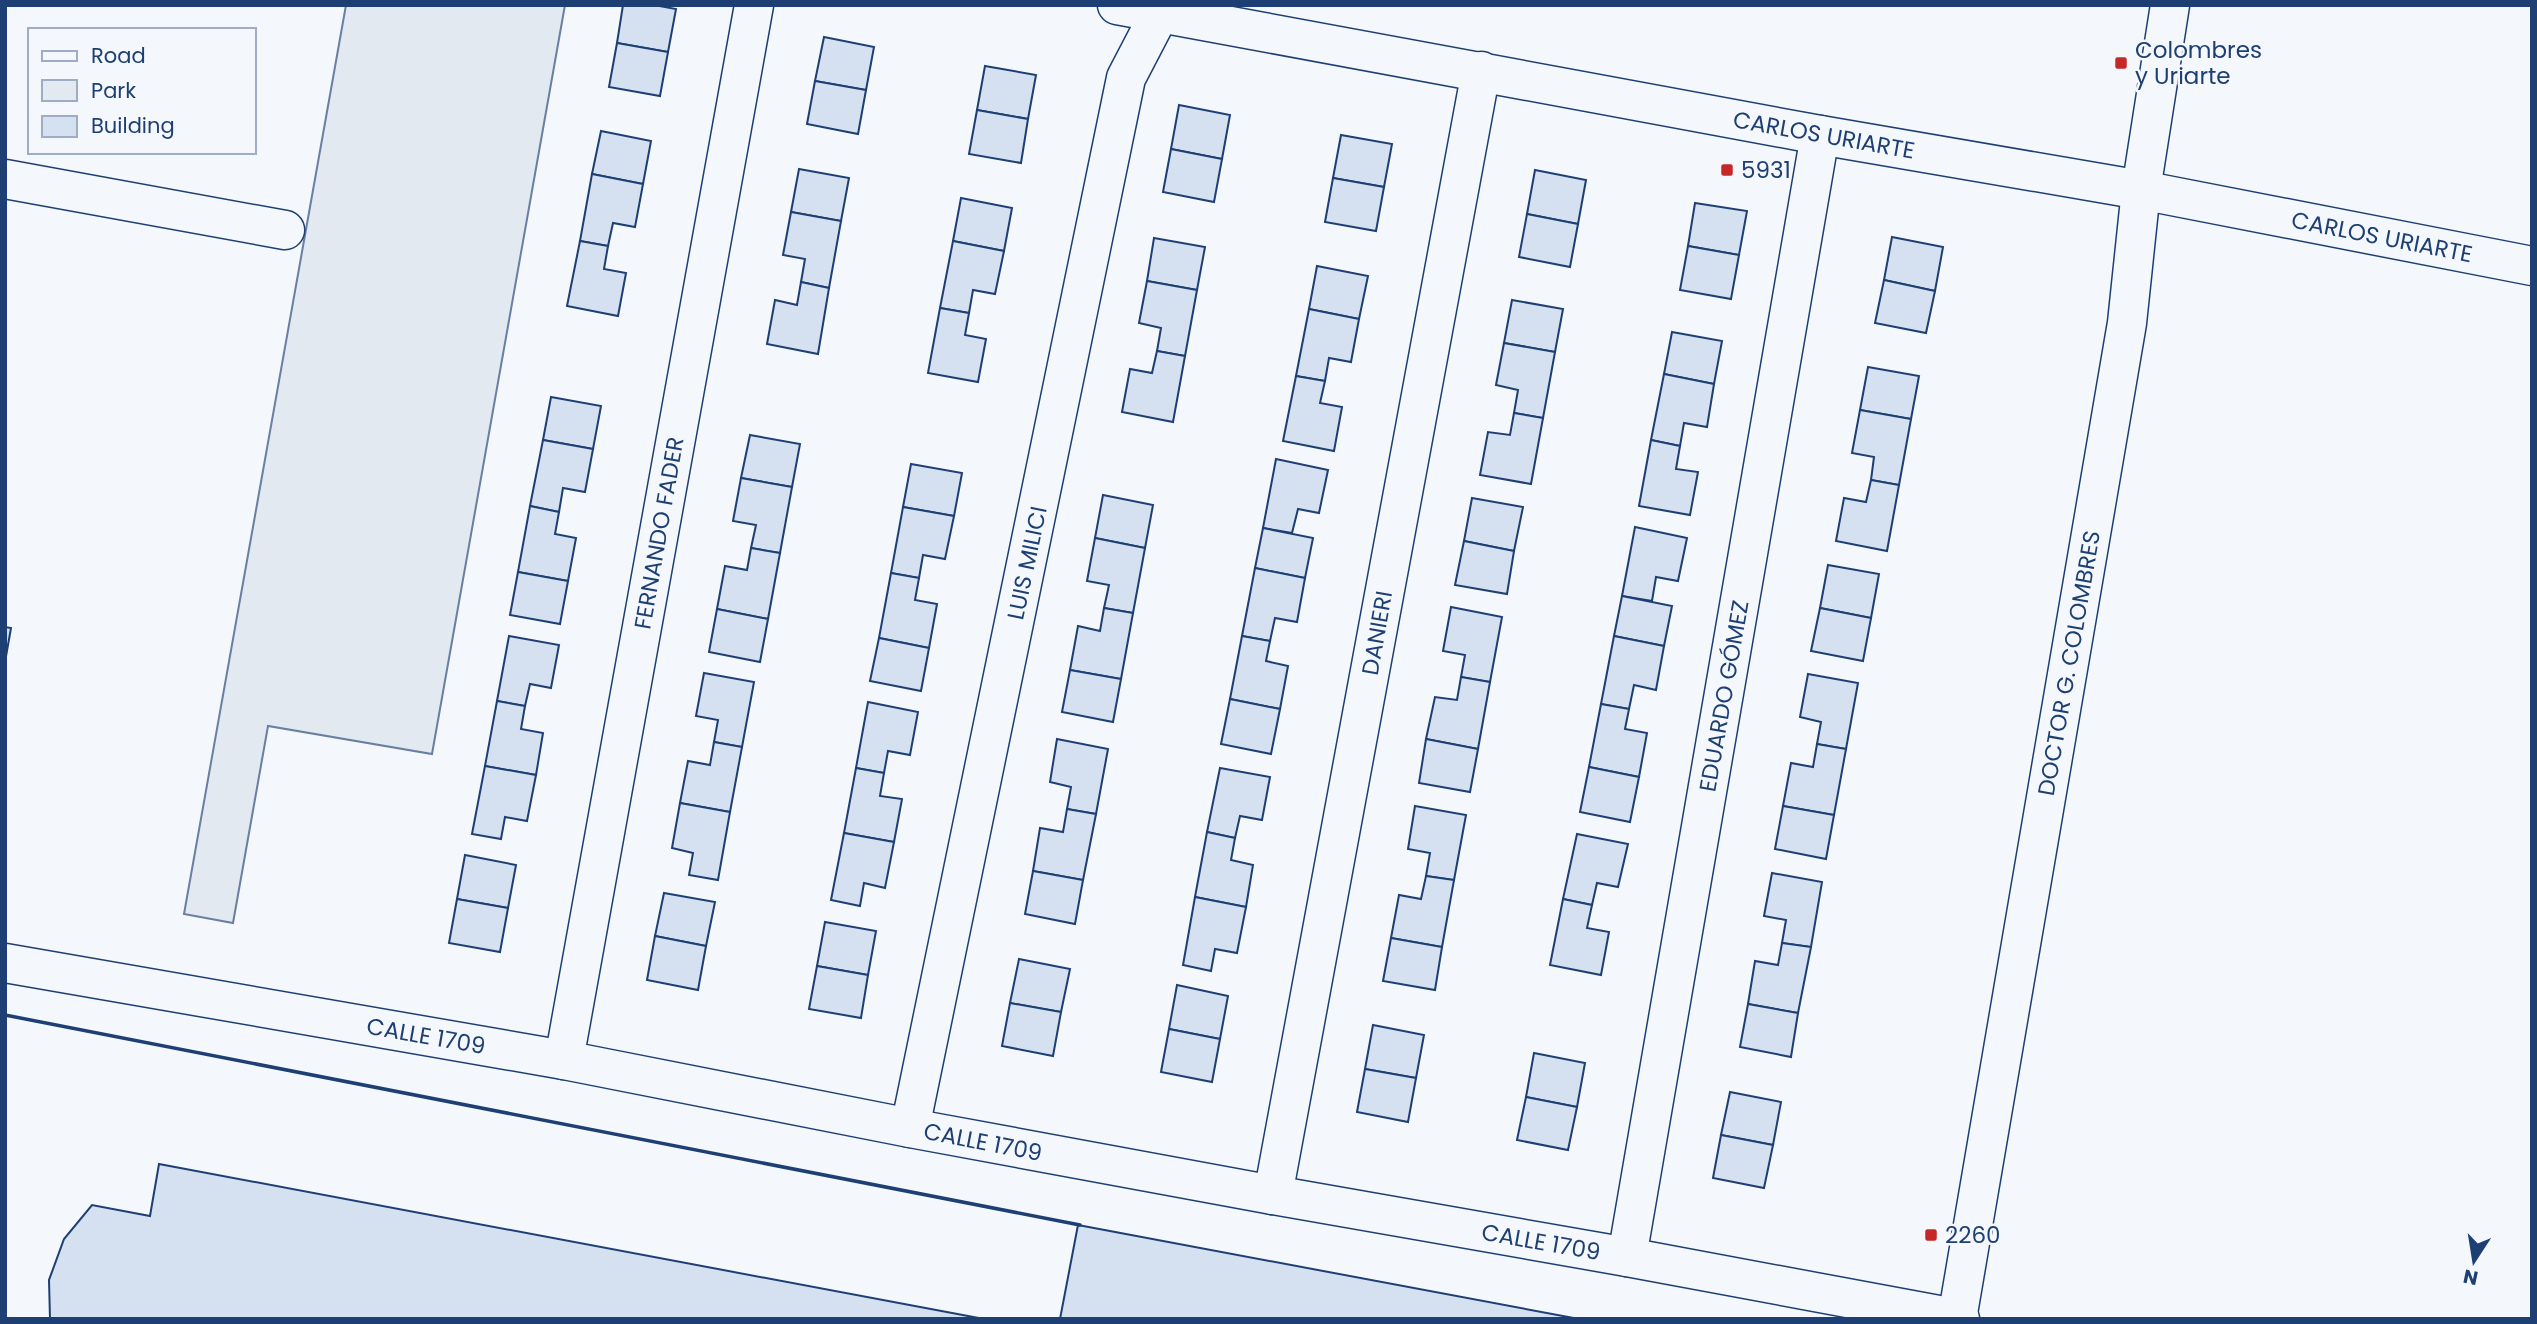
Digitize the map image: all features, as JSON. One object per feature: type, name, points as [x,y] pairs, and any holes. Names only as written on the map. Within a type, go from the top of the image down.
[{"type":"street","name":"FERNANDO FADER","points":[[564,1060],[754,5]]},
{"type":"street","name":"CARLOS URIARTE","points":[[1117,5],[1162,9],[1820,135],[2141,190],[2532,266]]},
{"type":"street","name":"DOCTOR G. COLOMBRES","points":[[1958,1319],[2127,323],[2141,190],[2170,5]]},
{"type":"street","name":"LUIS MILICI","points":[[909,1128],[1126,78],[1162,9]]},
{"type":"street","name":"DANIERI","points":[[1273,1195],[1481,71]]},
{"type":"street","name":"EDUARDO GÓMEZ","points":[[1627,1257],[1820,135]]},
{"type":"street","points":[[5,179],[285,230]]},
{"type":"street","name":"CALLE 1709","points":[[5,963],[564,1060],[909,1128],[1958,1319]]},
{"type":"green space","points":[[346,5],[565,5],[432,754],[268,726],[233,923],[184,914]]},
{"type":"building","points":[[623,5],[654,5],[676,9],[668,52],[617,43]]},
{"type":"building","points":[[824,37],[874,47],[866,90],[815,81]]},
{"type":"building","points":[[617,43],[668,52],[660,96],[609,87]]},
{"type":"building","points":[[985,66],[1036,75],[1028,119],[977,110]]},
{"type":"building","points":[[815,81],[866,90],[858,134],[807,124]]},
{"type":"building","points":[[1179,105],[1230,115],[1222,159],[1171,149]]},
{"type":"building","points":[[977,110],[1028,119],[1021,163],[969,154]]},
{"type":"building","points":[[601,131],[651,141],[643,184],[592,174]]},
{"type":"building","points":[[1341,135],[1392,144],[1384,187],[1333,178]]},
{"type":"building","points":[[1171,149],[1222,159],[1214,202],[1163,192]]},
{"type":"building","points":[[799,169],[849,178],[841,221],[791,212]]},
{"type":"building","points":[[1535,170],[1586,180],[1578,224],[1527,214]]},
{"type":"building","points":[[592,174],[643,184],[635,227],[613,223],[608,246],[580,241]]},
{"type":"building","points":[[1333,178],[1384,187],[1376,231],[1325,222]]},
{"type":"building","points":[[961,198],[1012,208],[1004,251],[953,241]]},
{"type":"building","points":[[1695,203],[1747,211],[1739,255],[1688,246]]},
{"type":"building","points":[[791,212],[841,221],[829,288],[801,282],[805,259],[783,255]]},
{"type":"building","points":[[1527,214],[1578,224],[1570,267],[1519,257]]},
{"type":"building","points":[[1892,237],[1943,247],[1935,291],[1884,280]]},
{"type":"building","points":[[1154,238],[1205,247],[1197,290],[1147,281]]},
{"type":"building","points":[[580,241],[608,246],[604,269],[626,273],[618,316],[567,306]]},
{"type":"building","points":[[953,241],[1004,251],[995,294],[973,290],[969,313],[940,308]]},
{"type":"building","points":[[1688,246],[1739,255],[1731,299],[1680,290]]},
{"type":"building","points":[[1317,266],[1368,276],[1359,319],[1309,309]]},
{"type":"building","points":[[1884,280],[1935,291],[1926,333],[1875,323]]},
{"type":"building","points":[[1147,281],[1197,290],[1185,356],[1157,351],[1161,328],[1139,323]]},
{"type":"building","points":[[801,282],[829,288],[818,354],[767,344],[775,300],[797,305]]},
{"type":"building","points":[[1512,300],[1563,309],[1555,352],[1504,343]]},
{"type":"building","points":[[940,308],[969,313],[965,335],[986,339],[978,382],[928,373]]},
{"type":"building","points":[[1309,309],[1359,319],[1351,362],[1329,358],[1325,381],[1296,376]]},
{"type":"building","points":[[1672,332],[1722,341],[1714,384],[1664,374]]},
{"type":"building","points":[[1504,343],[1555,352],[1543,418],[1514,413],[1518,390],[1496,385]]},
{"type":"building","points":[[1157,351],[1185,356],[1173,422],[1122,412],[1130,369],[1152,373]]},
{"type":"building","points":[[1868,367],[1919,376],[1911,419],[1860,410]]},
{"type":"building","points":[[1664,374],[1714,384],[1707,427],[1684,423],[1680,446],[1651,440]]},
{"type":"building","points":[[1296,376],[1325,381],[1320,403],[1342,407],[1334,451],[1283,441]]},
{"type":"building","points":[[551,397],[601,406],[593,449],[543,440]]},
{"type":"building","points":[[1860,410],[1911,419],[1899,485],[1871,480],[1874,457],[1852,453]]},
{"type":"building","points":[[1514,413],[1543,418],[1531,484],[1480,475],[1488,432],[1510,435]]},
{"type":"building","points":[[750,435],[800,444],[792,487],[741,478]]},
{"type":"building","points":[[543,440],[593,449],[585,492],[563,488],[559,512],[530,506]]},
{"type":"building","points":[[1651,440],[1680,446],[1676,469],[1698,472],[1690,515],[1639,506]]},
{"type":"building","points":[[1276,459],[1328,470],[1319,513],[1298,509],[1292,533],[1263,528]]},
{"type":"building","points":[[911,464],[962,473],[954,516],[903,507]]},
{"type":"building","points":[[741,478],[792,487],[780,553],[751,548],[756,525],[733,521]]},
{"type":"building","points":[[1871,480],[1899,485],[1887,551],[1836,541],[1844,498],[1866,502]]},
{"type":"building","points":[[1103,495],[1153,505],[1145,548],[1095,538]]},
{"type":"building","points":[[1472,498],[1523,507],[1514,551],[1464,541]]},
{"type":"building","points":[[530,506],[559,512],[555,534],[576,538],[568,581],[518,572]]},
{"type":"building","points":[[903,507],[954,516],[945,559],[923,555],[919,578],[891,573]]},
{"type":"building","points":[[1635,527],[1687,538],[1678,581],[1656,577],[1652,601],[1622,596]]},
{"type":"building","points":[[1263,528],[1313,538],[1305,578],[1255,568]]},
{"type":"building","points":[[1095,538],[1145,548],[1133,613],[1104,608],[1109,585],[1087,581]]},
{"type":"building","points":[[1464,541],[1514,551],[1507,594],[1455,585]]},
{"type":"building","points":[[751,548],[780,553],[768,619],[717,609],[725,566],[747,570]]},
{"type":"building","points":[[1828,565],[1879,574],[1871,618],[1820,608]]},
{"type":"building","points":[[1255,568],[1305,578],[1297,622],[1275,618],[1270,641],[1242,636]]},
{"type":"building","points":[[518,572],[568,581],[560,624],[510,615]]},
{"type":"building","points":[[891,573],[919,578],[915,600],[937,604],[929,648],[879,638]]},
{"type":"building","points":[[1622,596],[1672,606],[1664,646],[1614,636]]},
{"type":"building","points":[[1451,607],[1502,617],[1490,682],[1461,677],[1465,655],[1443,651]]},
{"type":"building","points":[[1104,608],[1133,613],[1121,679],[1070,670],[1078,626],[1100,631]]},
{"type":"building","points":[[1820,608],[1871,618],[1863,661],[1811,651]]},
{"type":"building","points":[[717,609],[768,619],[760,662],[709,652]]},
{"type":"building","points":[[5,627],[11,628],[5,662]]},
{"type":"building","points":[[509,636],[559,645],[551,688],[530,684],[525,706],[497,701]]},
{"type":"building","points":[[1242,636],[1270,641],[1266,661],[1288,666],[1280,709],[1230,699]]},
{"type":"building","points":[[1614,636],[1664,646],[1656,690],[1634,685],[1629,709],[1601,704]]},
{"type":"building","points":[[879,638],[929,648],[921,691],[870,681]]},
{"type":"building","points":[[1070,670],[1121,679],[1113,722],[1062,712]]},
{"type":"building","points":[[704,673],[754,682],[742,747],[714,742],[718,720],[696,716]]},
{"type":"building","points":[[1808,674],[1858,683],[1846,749],[1817,744],[1821,722],[1800,717]]},
{"type":"building","points":[[1461,677],[1490,682],[1478,749],[1426,739],[1435,697],[1457,700]]},
{"type":"building","points":[[1230,699],[1280,709],[1271,754],[1221,744]]},
{"type":"building","points":[[497,701],[525,706],[521,729],[543,733],[536,775],[485,766]]},
{"type":"building","points":[[868,702],[918,712],[910,755],[888,751],[884,773],[856,768]]},
{"type":"building","points":[[1601,704],[1629,709],[1625,729],[1647,733],[1639,777],[1589,767]]},
{"type":"building","points":[[1057,739],[1108,749],[1096,814],[1067,809],[1071,787],[1050,782]]},
{"type":"building","points":[[1426,739],[1478,749],[1470,792],[1419,783]]},
{"type":"building","points":[[714,742],[742,747],[730,812],[680,803],[688,761],[710,765]]},
{"type":"building","points":[[1817,744],[1846,749],[1834,815],[1783,806],[1791,763],[1813,767]]},
{"type":"building","points":[[485,766],[536,775],[527,821],[505,817],[501,839],[472,834]]},
{"type":"building","points":[[1589,767],[1639,777],[1630,822],[1580,812]]},
{"type":"building","points":[[856,768],[884,773],[880,796],[902,799],[894,842],[844,833]]},
{"type":"building","points":[[1220,768],[1270,777],[1262,820],[1240,816],[1235,838],[1207,832]]},
{"type":"building","points":[[680,803],[730,812],[718,880],[689,875],[693,853],[672,848]]},
{"type":"building","points":[[1415,806],[1466,815],[1454,880],[1426,876],[1430,853],[1408,849]]},
{"type":"building","points":[[1783,806],[1834,815],[1826,859],[1775,849]]},
{"type":"building","points":[[1067,809],[1096,814],[1083,880],[1033,871],[1040,828],[1063,832]]},
{"type":"building","points":[[1207,832],[1235,838],[1231,860],[1253,865],[1246,907],[1195,897]]},
{"type":"building","points":[[844,833],[894,842],[885,888],[864,883],[860,906],[831,900]]},
{"type":"building","points":[[1577,834],[1628,844],[1618,887],[1597,883],[1592,905],[1563,899]]},
{"type":"building","points":[[465,855],[516,865],[508,908],[457,899]]},
{"type":"building","points":[[1033,871],[1083,880],[1075,924],[1025,914]]},
{"type":"building","points":[[1772,873],[1822,882],[1811,947],[1782,943],[1786,920],[1764,916]]},
{"type":"building","points":[[1426,876],[1454,880],[1442,947],[1391,938],[1399,895],[1421,899]]},
{"type":"building","points":[[664,893],[715,902],[706,946],[655,936]]},
{"type":"building","points":[[1195,897],[1246,907],[1237,953],[1215,949],[1211,971],[1183,965]]},
{"type":"building","points":[[457,899],[508,908],[500,952],[449,943]]},
{"type":"building","points":[[1563,899],[1592,905],[1587,928],[1609,932],[1601,975],[1550,965]]},
{"type":"building","points":[[825,922],[876,931],[868,975],[817,966]]},
{"type":"building","points":[[655,936],[706,946],[698,990],[647,980]]},
{"type":"building","points":[[1391,938],[1442,947],[1435,990],[1383,981]]},
{"type":"building","points":[[1782,943],[1811,947],[1798,1013],[1748,1004],[1755,961],[1778,965]]},
{"type":"building","points":[[1019,959],[1070,969],[1061,1012],[1010,1003]]},
{"type":"building","points":[[817,966],[868,975],[861,1018],[809,1009]]},
{"type":"building","points":[[1177,985],[1228,996],[1220,1039],[1169,1029]]},
{"type":"building","points":[[1010,1003],[1061,1012],[1053,1056],[1002,1046]]},
{"type":"building","points":[[1748,1004],[1798,1013],[1791,1057],[1740,1047]]},
{"type":"building","points":[[1373,1025],[1424,1035],[1416,1078],[1365,1069]]},
{"type":"building","points":[[1169,1029],[1220,1039],[1212,1082],[1161,1072]]},
{"type":"building","points":[[1534,1053],[1585,1063],[1577,1107],[1526,1097]]},
{"type":"building","points":[[1365,1069],[1416,1078],[1408,1122],[1357,1112]]},
{"type":"building","points":[[1730,1092],[1781,1102],[1773,1145],[1721,1135]]},
{"type":"building","points":[[1526,1097],[1577,1107],[1568,1150],[1517,1140]]},
{"type":"building","points":[[1721,1135],[1773,1145],[1764,1188],[1713,1178]]},
{"type":"building","points":[[159,1164],[984,1319],[50,1319],[49,1280],[64,1239],[92,1205],[150,1216]]},
{"type":"building","points":[[1078,1225],[1579,1319],[1060,1319]]},
{"type":"wall","points":[[5,1015],[1080,1225]]},
{"type":"place","name":"Colombres y Uriarte","points":[[2121,63]]},
{"type":"place","name":"5931","points":[[1727,170]]},
{"type":"place","name":"2260","points":[[1931,1235]]}]
